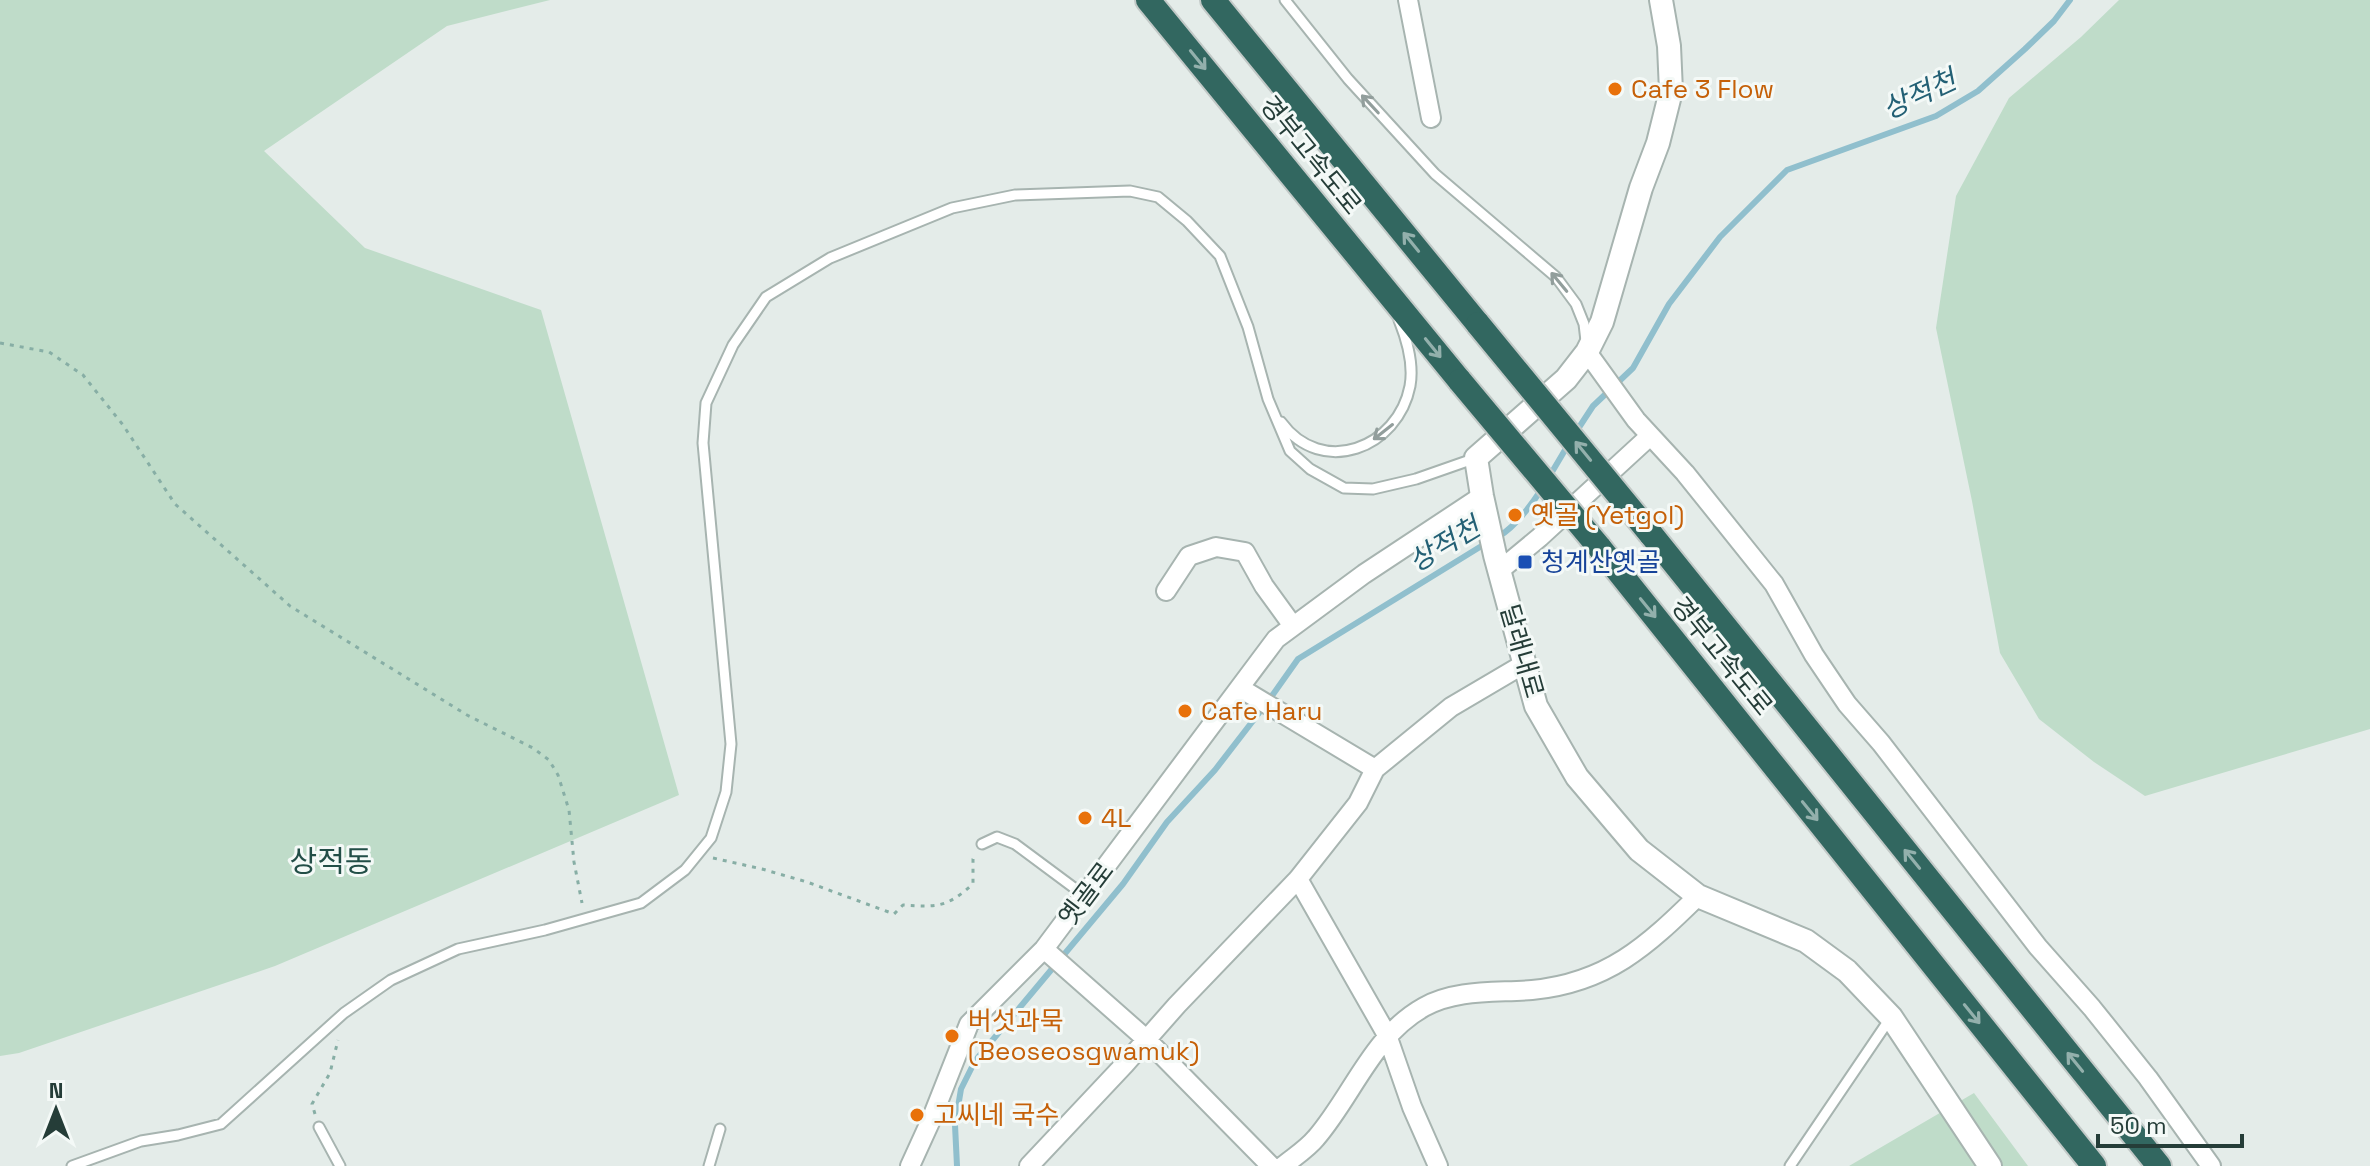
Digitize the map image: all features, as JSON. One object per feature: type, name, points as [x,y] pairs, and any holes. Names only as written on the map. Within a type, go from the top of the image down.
[{"type":"highway","name":"경부고속도로","points":[[1148,0],[1599,547],[2094,1166]]},
{"type":"highway","name":"경부고속도로","points":[[1213,0],[1650,533],[2159,1166]]},
{"type":"street","points":[[1408,0],[1431,118]]},
{"type":"street","points":[[1476,458],[1566,379],[1587,352],[1602,322],[1658,143],[1671,91],[1669,46],[1661,0]]},
{"type":"street","points":[[1587,352],[1636,420],[1685,473],[1774,584],[1814,655],[1847,704],[2038,947],[2092,1008],[2211,1166]]},
{"type":"street","points":[[1497,563],[1540,537],[1650,436]]},
{"type":"street","name":"달래내로","points":[[1476,458],[1497,563],[1536,706],[1577,777],[1639,850],[1698,896],[1806,941],[1847,971],[1891,1017],[1990,1166]]},
{"type":"street","name":"옛골로","points":[[910,1166],[969,1024],[1044,949],[1248,693],[1276,639],[1364,574],[1484,507]]},
{"type":"street","points":[[1166,591],[1189,556],[1216,547],[1245,552],[1264,586],[1293,626]]},
{"type":"street","points":[[1029,1166],[1298,879],[1358,803],[1375,769],[1451,707],[1524,664]]},
{"type":"street","points":[[1248,693],[1375,769]]},
{"type":"street","points":[[1298,879],[1387,1035],[1412,1107],[1438,1166]]},
{"type":"street","points":[[1283,1166],[1315,1139],[1387,1035],[1422,1008],[1448,995],[1562,986],[1618,965],[1656,938],[1698,896]]},
{"type":"street","points":[[1044,949],[1146,1039],[1271,1166]]},
{"type":"lane","points":[[1285,0],[1348,79],[1435,174],[1556,277],[1576,304],[1584,324],[1587,352]]},
{"type":"lane","points":[[72,1166],[141,1141],[221,1124],[344,1013],[391,980],[458,949],[641,903],[685,870],[698,855],[711,838],[726,792],[731,744],[703,443],[706,403],[733,345],[766,297],[830,258],[952,208],[1015,195],[1130,191],[1158,197],[1187,221],[1220,256],[1248,327],[1268,399],[1290,451],[1310,469],[1344,488],[1373,489],[1416,479],[1476,458]]},
{"type":"lane","points":[[1268,399],[1284,425],[1298,440],[1319,451],[1332,453],[1363,446],[1394,423],[1407,396],[1410,364],[1403,331],[1381,285]]},
{"type":"lane","points":[[982,844],[997,837],[1015,844],[1085,896]]},
{"type":"lane","points":[[1790,1166],[1891,1017]]},
{"type":"lane","points":[[319,1127],[340,1166]]},
{"type":"lane","points":[[709,1166],[720,1129]]},
{"type":"path","points":[[0,343],[49,352],[83,375],[123,425],[175,504],[290,606],[467,715],[533,748],[549,760],[558,775],[569,810],[574,862],[585,919]]},
{"type":"path","points":[[698,855],[762,869],[894,914],[903,905],[938,906],[959,896],[973,884],[973,859],[982,844]]},
{"type":"path","points":[[319,1127],[312,1104],[330,1073],[344,1013]]},
{"type":"green space","points":[[0,0],[550,0],[447,26],[264,151],[365,248],[541,310],[679,795],[275,966],[19,1053],[0,1056]]},
{"type":"green space","points":[[2119,0],[2370,0],[2370,729],[2145,796],[2094,762],[2039,719],[2000,653],[1936,328],[1956,196],[2009,98]]},
{"type":"green space","points":[[1974,1093],[2028,1166],[1849,1166]]},
{"type":"waterway","name":"상적천","points":[[1576,432],[1593,406],[1633,368],[1669,304],[1720,237],[1787,170],[1936,116],[1978,91],[2054,21],[2070,0]]},
{"type":"waterway","name":"상적천","points":[[1549,477],[1568,445]]},
{"type":"waterway","name":"상적천","points":[[1498,537],[1517,522],[1541,490]]},
{"type":"waterway","name":"상적천","points":[[957,1166],[955,1125],[961,1089],[975,1061],[1123,884],[1167,822],[1215,770],[1298,659],[1488,542]]},
{"type":"place","name":"Cafe 3 Flow","points":[[1615,89]]},
{"type":"place","name":"옛골 (Yetgol)","points":[[1515,515]]},
{"type":"place","name":"청계산옛골","points":[[1525,562]]},
{"type":"place","name":"Cafe Haru","points":[[1185,711]]},
{"type":"place","name":"4L","points":[[1085,818]]},
{"type":"place","name":"버섯과묵 (Beoseosgwamuk)","points":[[952,1036]]},
{"type":"place","name":"고씨네 국수","points":[[917,1115]]},
{"type":"district","name":"상적동","points":[[331,862]]}]
